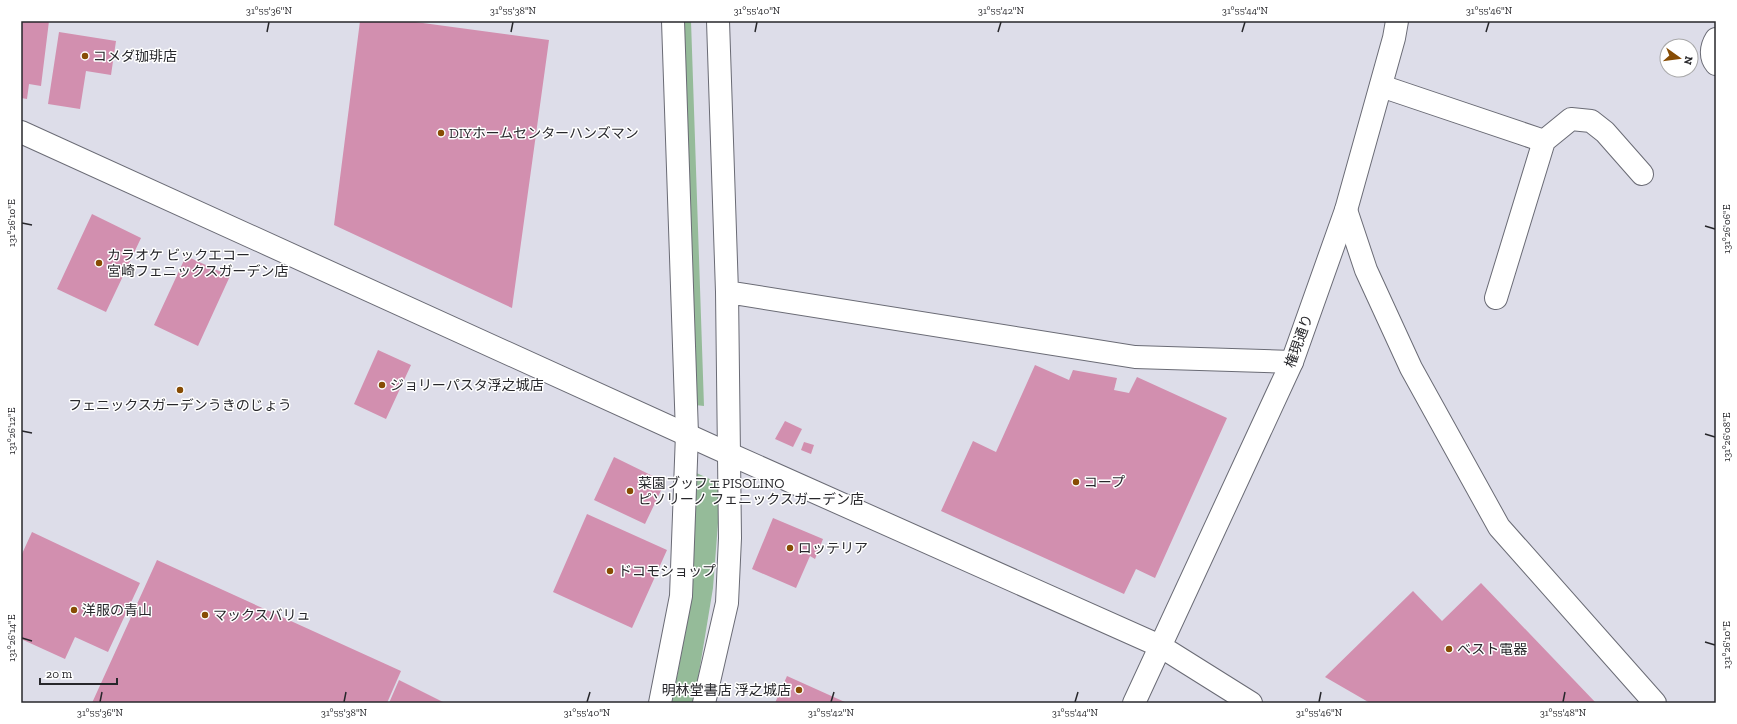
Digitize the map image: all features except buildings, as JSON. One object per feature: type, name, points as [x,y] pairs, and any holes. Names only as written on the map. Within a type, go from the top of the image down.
[{"type":"street","points":[[660,703],[681,596],[687,434],[673,21]]},
{"type":"street","points":[[704,703],[727,603],[730,538],[727,292],[718,21]]},
{"type":"street","name":"権現通り","points":[[1134,703],[1292,362],[1346,210],[1394,38],[1396,21]]},
{"type":"street","points":[[1716,39],[1712,45],[1712,60],[1716,64]]},
{"type":"street","points":[[1381,86],[1544,141]]},
{"type":"street","points":[[1496,298],[1544,141],[1571,119],[1591,121],[1605,132],[1642,174]]},
{"type":"street","points":[[21,132],[729,453],[1160,646],[1251,703]]},
{"type":"street","points":[[1346,210],[1366,270],[1411,368],[1499,527],[1655,703]]},
{"type":"street","points":[[727,292],[1135,357],[1292,362]]},
{"type":"green space","points":[[681,21],[691,21],[704,406],[695,405]]},
{"type":"green space","points":[[692,471],[721,484],[713,588],[694,703],[672,703],[692,598]]},
{"type":"place","name":"コメダ珈琲店","points":[[85,56]]},
{"type":"place","name":"DIYホームセンターハンズマン","points":[[441,133]]},
{"type":"place","name":"カラオケ ビックエコー 宮崎フェニックスガーデン店","points":[[99,263]]},
{"type":"place","name":"ジョリーパスタ浮之城店","points":[[382,385]]},
{"type":"place","name":"フェニックスガーデンうきのじょう","points":[[180,390]]},
{"type":"place","name":"コープ","points":[[1076,482]]},
{"type":"place","name":"菜園ブッフェPISOLINO ピソリーノ フェニックスガーデン店","points":[[630,491]]},
{"type":"place","name":"ロッテリア","points":[[790,548]]},
{"type":"place","name":"ドコモショップ","points":[[610,571]]},
{"type":"place","name":"洋服の青山","points":[[74,610]]},
{"type":"place","name":"マックスバリュ","points":[[205,615]]},
{"type":"place","name":"ベスト電器","points":[[1449,649]]},
{"type":"place","name":"明林堂書店 浮之城店","points":[[799,690]]}]
